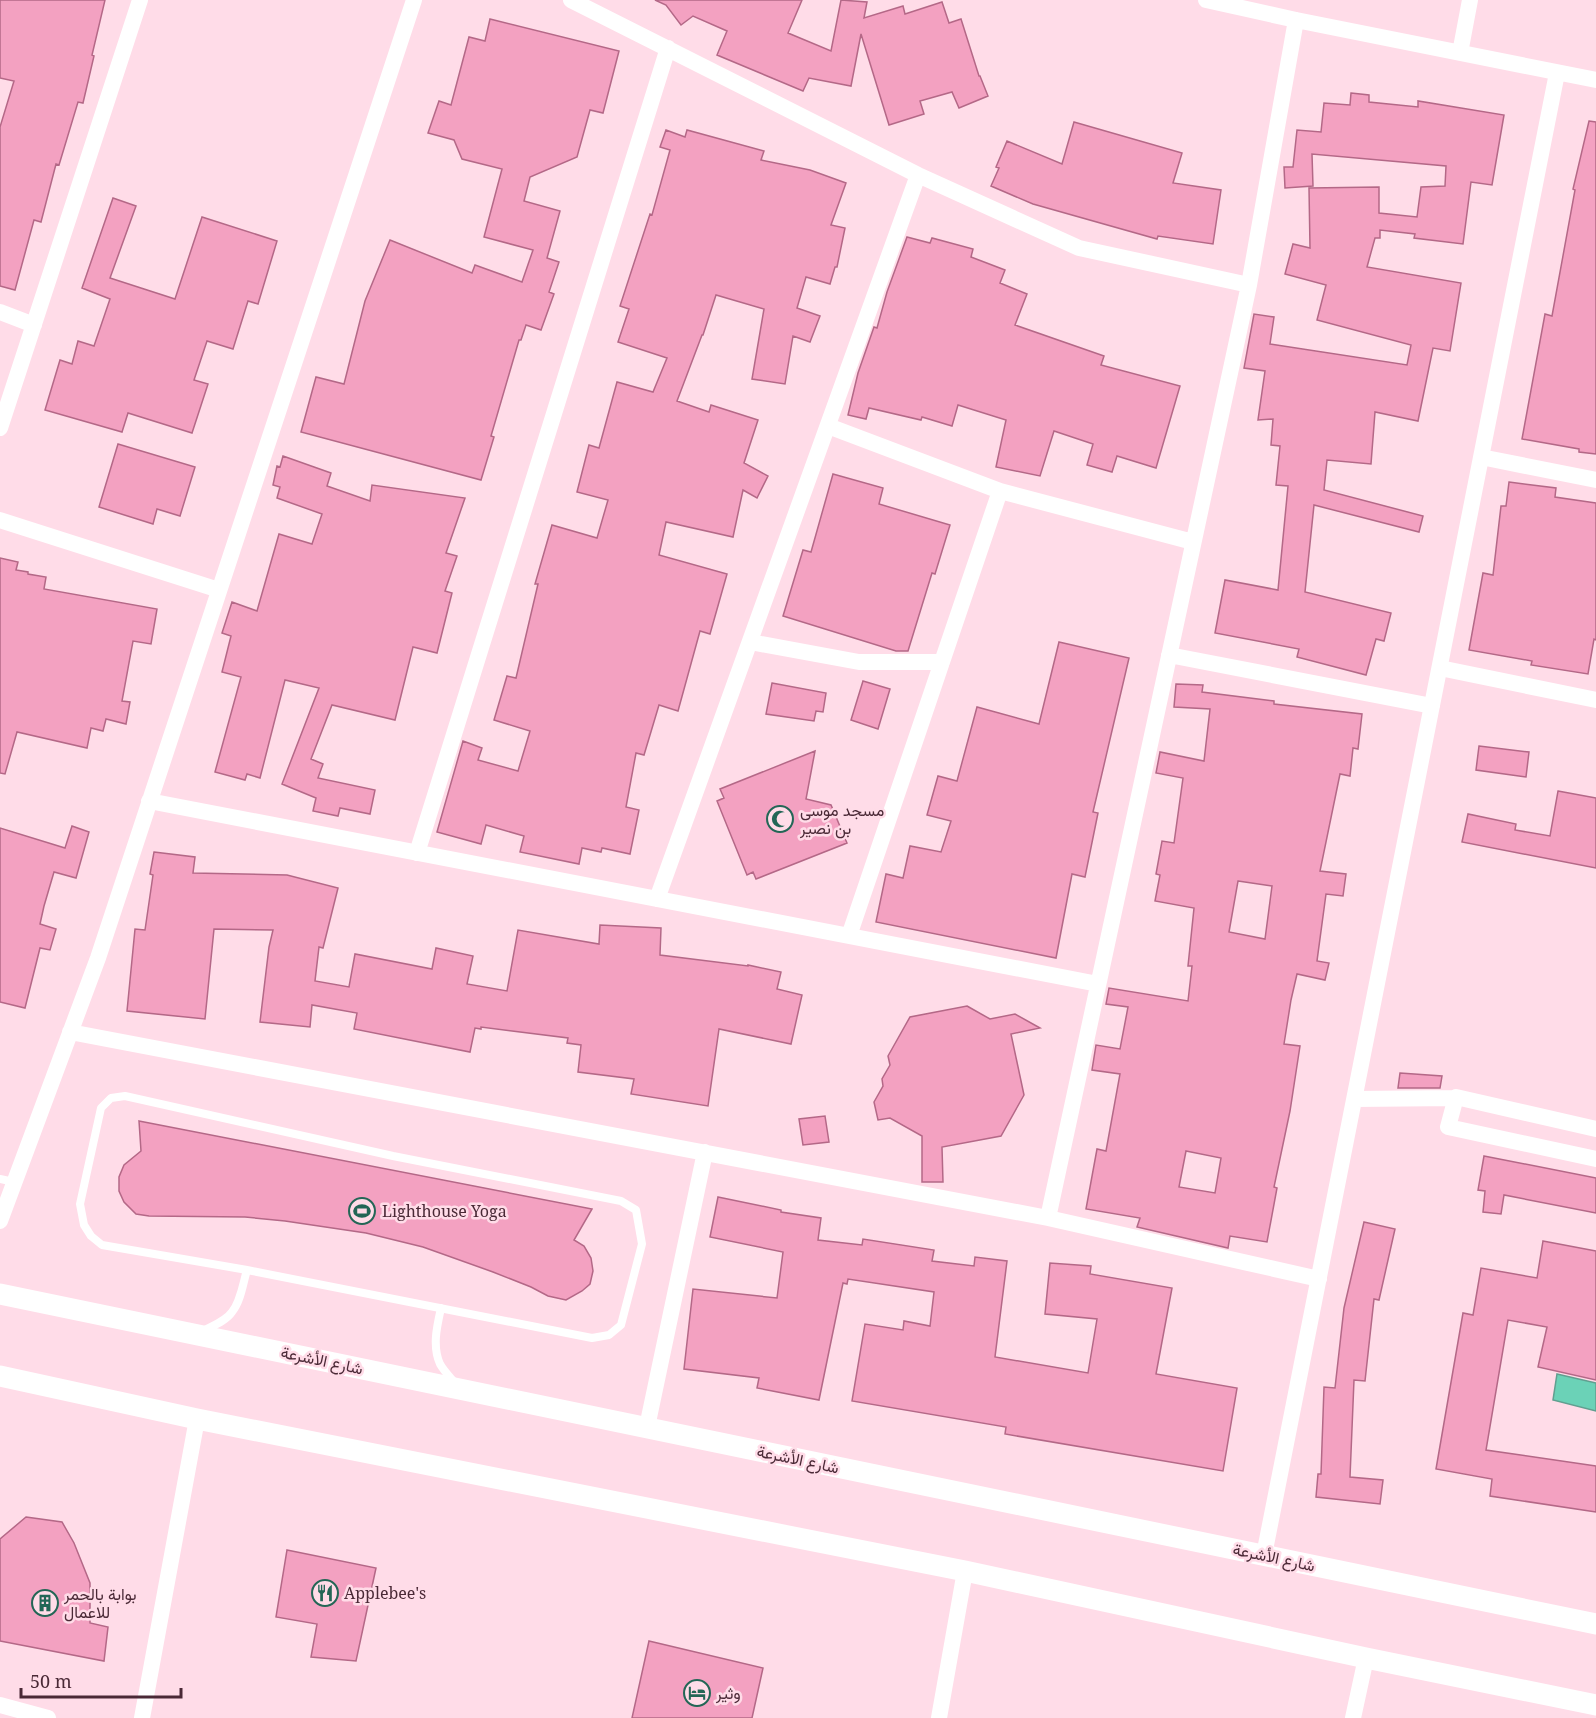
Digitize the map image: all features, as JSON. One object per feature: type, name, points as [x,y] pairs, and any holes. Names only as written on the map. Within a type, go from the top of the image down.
[{"type":"street","points":[[0,428],[140,0]]},
{"type":"street","points":[[0,1221],[7,1181],[70,1032],[98,958],[414,0]]},
{"type":"street","points":[[571,0],[918,175],[1079,248],[1249,285]]},
{"type":"street","points":[[1206,0],[1596,80]]},
{"type":"street","points":[[1460,53],[1470,0]]},
{"type":"street","points":[[1048,1218],[1249,285],[1296,20]]},
{"type":"street","points":[[417,853],[668,48]]},
{"type":"street","points":[[1264,1555],[1557,73]]},
{"type":"street","points":[[657,899],[918,175]]},
{"type":"street","points":[[0,312],[34,325]]},
{"type":"street","points":[[828,426],[1000,491],[1193,542]]},
{"type":"street","points":[[1481,457],[1596,480]]},
{"type":"street","points":[[849,936],[1000,491]]},
{"type":"street","points":[[0,520],[219,590]]},
{"type":"street","points":[[750,642],[859,662],[942,662]]},
{"type":"street","points":[[1169,655],[1432,706]]},
{"type":"street","points":[[1440,668],[1596,700]]},
{"type":"street","points":[[149,801],[1098,984]]},
{"type":"street","points":[[70,1032],[1048,1218],[1319,1279]]},
{"type":"street","points":[[1354,1099],[1456,1098],[1596,1129]]},
{"type":"street","points":[[1456,1098],[1448,1126],[1596,1159]]},
{"type":"street","points":[[647,1427],[705,1152]]},
{"type":"street","name":"شارع الأشرعة","points":[[0,1293],[1596,1624]]},
{"type":"street","points":[[0,1376],[197,1419],[965,1571],[1366,1658],[1596,1705]]},
{"type":"street","points":[[142,1718],[197,1419]]},
{"type":"street","points":[[939,1718],[965,1571]]},
{"type":"street","points":[[1353,1718],[1366,1658]]},
{"type":"street","points":[[0,1705],[48,1718]]},
{"type":"lane","points":[[125,1096],[393,1156],[621,1201],[636,1210],[642,1244],[621,1325],[609,1335],[592,1338],[247,1270],[102,1245],[91,1236],[84,1225],[80,1204],[101,1108],[111,1098],[125,1096]]},
{"type":"lane","points":[[197,1334],[231,1314],[247,1270]]},
{"type":"lane","points":[[441,1308],[436,1336],[437,1353],[441,1365],[459,1388]]},
{"type":"shaded area","points":[[1557,1374],[1596,1383],[1596,1411],[1553,1400]]},
{"type":"building","points":[[0,0],[105,0],[83,103],[78,102],[59,165],[56,164],[41,222],[34,220],[15,290],[0,286],[0,127],[14,81],[0,78]]},
{"type":"building","points":[[655,0],[802,0],[788,33],[831,51],[841,0],[867,2],[864,18],[903,6],[905,14],[942,2],[949,23],[961,19],[979,76],[988,96],[959,108],[952,92],[920,101],[924,114],[889,125],[861,34],[851,86],[809,78],[803,91],[717,55],[727,31],[693,16],[681,25],[666,5]]},
{"type":"building","points":[[490,19],[619,51],[603,113],[590,110],[577,157],[530,177],[524,201],[560,211],[547,258],[559,262],[549,292],[554,294],[541,330],[526,325],[521,340],[519,340],[491,436],[494,437],[481,480],[301,432],[316,377],[344,384],[365,301],[390,240],[472,273],[475,265],[522,282],[533,250],[484,237],[502,169],[462,159],[454,140],[428,133],[439,101],[451,105],[469,37],[485,41]]},
{"type":"building","points":[[1351,93],[1369,95],[1369,102],[1418,107],[1418,101],[1504,115],[1492,185],[1471,182],[1463,244],[1414,238],[1415,234],[1380,230],[1380,238],[1375,238],[1367,267],[1461,283],[1450,351],[1433,348],[1418,421],[1375,412],[1371,464],[1327,460],[1324,490],[1423,516],[1419,532],[1314,505],[1305,592],[1391,613],[1384,641],[1376,639],[1366,675],[1297,657],[1299,649],[1215,633],[1225,580],[1278,590],[1288,486],[1276,485],[1280,446],[1271,445],[1273,419],[1258,420],[1265,371],[1244,368],[1254,314],[1274,317],[1270,344],[1407,365],[1411,345],[1317,320],[1326,285],[1285,274],[1293,244],[1310,248],[1309,188],[1379,187],[1379,213],[1417,217],[1421,187],[1445,186],[1446,166],[1312,154],[1313,186],[1285,188],[1284,167],[1293,167],[1297,130],[1321,132],[1324,103],[1350,105]]},
{"type":"building","points":[[1589,121],[1596,122],[1596,454],[1522,439],[1545,314],[1552,316],[1575,190],[1573,189]]},
{"type":"building","points":[[1074,122],[1182,153],[1173,183],[1221,190],[1213,244],[1158,236],[1157,239],[1033,204],[991,186],[1007,141],[1062,164]]},
{"type":"building","points":[[666,130],[685,137],[687,130],[764,151],[761,160],[810,170],[846,183],[831,225],[845,228],[837,267],[835,267],[830,284],[806,277],[797,308],[820,316],[810,342],[793,336],[785,384],[752,379],[764,309],[716,295],[677,401],[709,412],[711,405],[758,420],[744,463],[768,476],[757,498],[743,490],[733,537],[666,522],[659,555],[727,574],[710,634],[700,631],[678,711],[659,705],[644,755],[636,753],[626,807],[639,810],[630,854],[602,848],[601,852],[582,848],[579,864],[520,852],[524,836],[486,825],[481,844],[437,832],[463,741],[482,748],[478,760],[518,771],[530,731],[494,720],[507,676],[516,678],[538,584],[535,584],[552,525],[597,538],[608,500],[577,492],[589,445],[599,448],[617,382],[653,392],[667,358],[618,342],[629,309],[620,306],[650,214],[652,215],[670,150],[660,147]]},
{"type":"building","points":[[113,198],[136,206],[110,278],[175,299],[202,217],[277,241],[258,304],[248,301],[233,349],[207,341],[194,380],[208,384],[192,433],[128,413],[122,432],[45,410],[60,360],[72,364],[78,341],[94,346],[110,299],[82,288]]},
{"type":"building","points":[[907,237],[930,243],[932,238],[973,249],[971,257],[1005,270],[1000,283],[1027,294],[1015,325],[1104,356],[1101,365],[1180,386],[1156,468],[1117,456],[1112,472],[1087,465],[1093,444],[1054,431],[1040,476],[996,467],[1006,420],[958,405],[952,426],[922,417],[921,420],[869,408],[866,419],[848,415],[858,373],[874,327],[877,328]]},
{"type":"building","points":[[118,444],[195,467],[180,516],[157,509],[153,524],[99,507]]},
{"type":"building","points":[[283,456],[331,473],[327,486],[370,501],[372,485],[465,498],[446,553],[457,556],[445,591],[452,593],[437,653],[413,647],[395,720],[332,705],[311,759],[323,764],[318,778],[375,790],[370,814],[340,808],[338,816],[313,811],[316,798],[282,784],[319,688],[285,680],[260,778],[247,774],[245,780],[215,772],[241,677],[222,672],[231,636],[222,633],[232,602],[257,611],[279,534],[312,544],[322,514],[277,498],[280,487],[273,485],[277,466],[280,467]]},
{"type":"building","points":[[833,474],[883,488],[879,504],[950,525],[935,574],[932,573],[908,651],[896,651],[783,616],[803,550],[811,552]]},
{"type":"building","points":[[1509,482],[1556,488],[1555,497],[1596,503],[1596,640],[1594,639],[1588,674],[1531,665],[1532,661],[1469,650],[1483,573],[1493,575],[1501,506],[1506,506]]},
{"type":"building","points":[[0,558],[18,562],[16,570],[46,577],[44,589],[157,609],[151,644],[133,641],[122,701],[130,702],[126,724],[106,719],[103,731],[91,728],[87,748],[17,732],[5,774],[0,773]]},
{"type":"building","points":[[1059,642],[1129,658],[1093,812],[1098,813],[1085,877],[1072,874],[1056,958],[876,922],[886,874],[903,878],[910,846],[941,852],[951,821],[927,815],[938,776],[957,781],[977,707],[1039,724]]},
{"type":"building","points":[[863,681],[890,689],[878,729],[851,720]]},
{"type":"building","points":[[772,683],[826,693],[823,712],[816,711],[814,721],[766,714]]},
{"type":"building","points":[[1176,684],[1203,685],[1202,692],[1274,701],[1274,704],[1362,714],[1358,749],[1353,748],[1350,776],[1340,774],[1320,871],[1346,874],[1343,896],[1326,894],[1317,961],[1329,963],[1325,980],[1297,974],[1291,1000],[1284,1044],[1300,1046],[1290,1111],[1274,1187],[1277,1188],[1267,1242],[1230,1236],[1228,1248],[1137,1227],[1140,1218],[1086,1209],[1097,1149],[1106,1151],[1120,1074],[1092,1070],[1096,1045],[1120,1049],[1128,1007],[1106,1004],[1109,988],[1188,1001],[1192,966],[1188,966],[1194,908],[1155,901],[1160,875],[1156,874],[1162,841],[1174,843],[1183,778],[1156,773],[1160,752],[1204,761],[1210,709],[1174,707]],"holes":[[[1238,881],[1272,886],[1265,939],[1229,932]],[[1186,1151],[1221,1158],[1215,1193],[1179,1187]]]},
{"type":"building","points":[[1479,746],[1529,752],[1526,777],[1476,770]]},
{"type":"building","points":[[815,751],[806,799],[831,805],[847,843],[756,879],[753,872],[747,875],[717,801],[724,798],[720,789]]},
{"type":"building","points":[[1558,791],[1596,798],[1596,868],[1462,842],[1468,814],[1516,824],[1515,830],[1550,836]]},
{"type":"building","points":[[72,826],[89,832],[76,878],[54,872],[40,924],[56,929],[50,950],[40,948],[25,1008],[0,1002],[0,828],[65,848]]},
{"type":"building","points":[[154,852],[195,857],[193,873],[287,875],[338,888],[323,948],[319,947],[315,981],[349,987],[355,954],[432,969],[436,948],[473,956],[467,984],[507,991],[518,930],[599,944],[600,925],[661,928],[660,955],[748,965],[781,972],[777,989],[802,995],[791,1044],[719,1029],[708,1106],[631,1094],[634,1079],[578,1072],[581,1045],[567,1043],[568,1038],[481,1027],[481,1029],[475,1028],[470,1052],[354,1029],[357,1013],[312,1005],[310,1027],[260,1022],[273,930],[214,929],[205,1019],[127,1011],[135,929],[145,930]]},
{"type":"building","points":[[967,1006],[990,1019],[1015,1014],[1040,1028],[1011,1034],[1024,1095],[1001,1136],[942,1147],[943,1182],[922,1182],[922,1136],[890,1118],[878,1120],[874,1102],[883,1086],[882,1079],[890,1065],[888,1056],[910,1017]]},
{"type":"building","points":[[1400,1073],[1442,1076],[1440,1088],[1398,1088]]},
{"type":"building","points":[[825,1116],[829,1142],[803,1145],[799,1119]]},
{"type":"building","name":"Lighthouse Yoga","points":[[139,1121],[592,1209],[574,1240],[584,1246],[591,1258],[593,1271],[590,1284],[566,1300],[548,1296],[493,1272],[423,1247],[366,1233],[245,1217],[136,1214],[124,1202],[119,1191],[119,1177],[124,1165],[141,1151]]},
{"type":"building","points":[[1484,1156],[1596,1178],[1596,1213],[1504,1195],[1501,1214],[1483,1212],[1485,1191],[1478,1190]]},
{"type":"building","points":[[718,1197],[781,1210],[781,1212],[821,1218],[818,1240],[862,1245],[863,1239],[934,1250],[932,1261],[974,1266],[975,1257],[1007,1261],[995,1357],[1088,1373],[1097,1319],[1045,1314],[1050,1263],[1091,1266],[1090,1274],[1172,1288],[1156,1374],[1237,1388],[1223,1471],[1005,1434],[1006,1427],[852,1401],[865,1324],[903,1330],[904,1321],[930,1326],[934,1292],[848,1279],[847,1284],[843,1283],[819,1400],[757,1388],[759,1378],[684,1369],[693,1289],[777,1298],[783,1252],[710,1237]]},
{"type":"building","points":[[1364,1222],[1395,1229],[1379,1300],[1374,1299],[1365,1381],[1354,1380],[1350,1477],[1383,1480],[1380,1504],[1316,1497],[1318,1474],[1321,1474],[1324,1387],[1335,1388],[1344,1308]]},
{"type":"building","points":[[1543,1241],[1596,1251],[1596,1380],[1538,1367],[1547,1327],[1508,1320],[1486,1450],[1596,1466],[1596,1512],[1490,1496],[1492,1479],[1436,1469],[1463,1313],[1473,1315],[1481,1268],[1537,1278]]},
{"type":"building","name":"بوابة بالحمر للاعمال","points":[[26,1517],[62,1522],[74,1543],[90,1583],[90,1623],[108,1627],[104,1661],[0,1641],[0,1539]]},
{"type":"building","name":"Applebee's","points":[[287,1550],[376,1568],[356,1661],[311,1657],[317,1624],[276,1617]]},
{"type":"building","name":"وثير","points":[[649,1641],[763,1668],[752,1718],[632,1718]]},
{"type":"place","name":"مسجد موسى بن نصير","points":[[780,819]]},
{"type":"place","name":"Lighthouse Yoga","points":[[362,1211]]},
{"type":"place","name":"Applebee's","points":[[325,1593]]},
{"type":"place","name":"بوابة بالحمر للاعمال","points":[[45,1603]]},
{"type":"place","name":"وثير","points":[[697,1693]]}]
